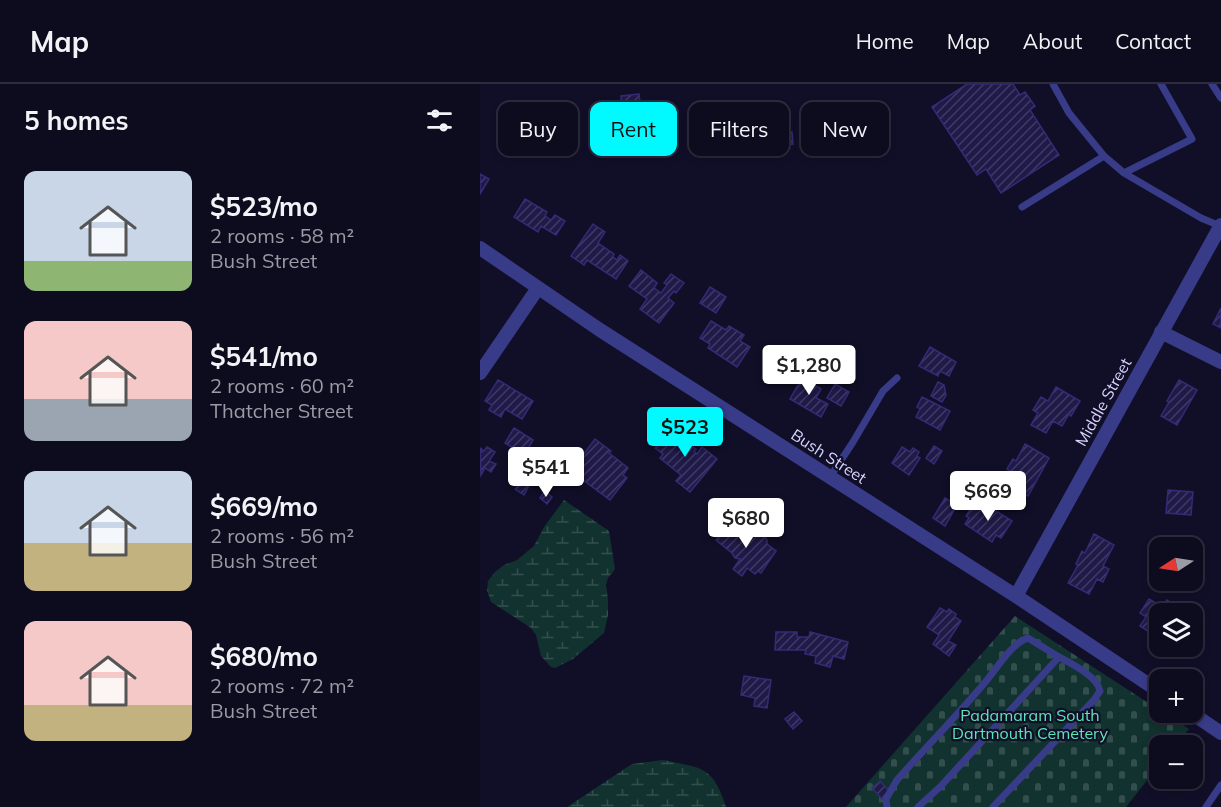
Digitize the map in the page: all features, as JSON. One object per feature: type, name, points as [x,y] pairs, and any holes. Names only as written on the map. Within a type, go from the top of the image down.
[{"type":"street","name":"Middle Street","points":[[1016,596],[1161,332],[1216,245],[1221,226]]},
{"type":"street","name":"Bush Street","points":[[480,249],[600,330],[1016,596],[1149,685]]},
{"type":"street","points":[[480,373],[538,288]]},
{"type":"street","points":[[1161,332],[1221,362]]},
{"type":"street","points":[[1203,721],[1221,733]]},
{"type":"lane","points":[[1053,84],[1069,112],[1104,156],[1124,173],[1201,218],[1221,226]]},
{"type":"lane","points":[[1124,173],[1192,139],[1161,84]]},
{"type":"lane","points":[[1212,84],[1221,98]]},
{"type":"lane","points":[[1022,207],[1104,156]]},
{"type":"lane","points":[[830,477],[883,391],[897,378]]},
{"type":"lane","points":[[886,807],[886,799],[897,780],[1011,651],[1023,639],[1029,638],[1082,670],[1099,685],[1101,691],[993,807]]},
{"type":"lane","points":[[918,807],[941,786],[1059,657]]},
{"type":"lane","points":[[1206,807],[1221,785]]},
{"type":"green space","points":[[564,500],[609,531],[615,569],[606,585],[608,615],[604,633],[573,659],[555,668],[551,667],[541,656],[536,635],[531,628],[491,602],[487,590],[488,581],[495,572],[504,565],[517,560],[534,546],[544,527]]},
{"type":"green space","name":"Padamaram South Dartmouth Cemetery","points":[[1015,616],[1149,703],[1149,723],[1180,723],[1189,729],[1184,735],[1149,735],[1149,778],[1126,807],[846,807]]},
{"type":"green space","points":[[663,760],[697,768],[711,776],[726,807],[567,807],[632,764]]},
{"type":"building","points":[[967,84],[1013,84],[1020,95],[1025,92],[1035,106],[1030,110],[1059,155],[1001,193],[986,169],[977,175],[932,107]]},
{"type":"building","points":[[639,94],[640,102],[621,102],[621,96]]},
{"type":"building","points":[[789,132],[792,132],[793,144],[789,144]]},
{"type":"building","points":[[480,174],[489,179],[480,194]]},
{"type":"building","points":[[525,199],[547,212],[545,216],[551,220],[555,215],[565,221],[556,235],[541,226],[538,232],[514,217]]},
{"type":"building","points":[[593,224],[605,232],[598,243],[614,254],[613,257],[617,260],[620,255],[628,261],[616,279],[587,260],[584,265],[571,256]]},
{"type":"building","points":[[641,270],[657,283],[654,288],[661,293],[667,285],[664,283],[671,274],[684,283],[676,293],[674,291],[668,298],[674,303],[659,323],[640,309],[647,299],[629,286]]},
{"type":"building","points":[[710,287],[726,297],[716,313],[700,303]]},
{"type":"building","points":[[1221,308],[1221,328],[1213,324]]},
{"type":"building","points":[[711,321],[726,330],[729,326],[744,335],[740,341],[750,347],[737,367],[708,348],[710,344],[700,338]]},
{"type":"building","points":[[930,347],[956,362],[949,376],[940,371],[938,376],[919,366]]},
{"type":"building","points":[[802,372],[812,378],[807,386],[811,388],[813,384],[821,389],[816,398],[828,404],[821,417],[790,399]]},
{"type":"building","points":[[498,380],[533,401],[522,419],[505,409],[501,417],[489,410],[492,405],[485,401]]},
{"type":"building","points":[[1179,380],[1197,390],[1177,425],[1161,416]]},
{"type":"building","points":[[938,382],[944,385],[946,395],[942,402],[931,396]]},
{"type":"building","points":[[835,384],[849,392],[841,406],[827,398]]},
{"type":"building","points":[[1056,387],[1080,401],[1062,426],[1053,421],[1046,433],[1031,425],[1038,413],[1033,410],[1041,397],[1048,401]]},
{"type":"building","points":[[922,397],[950,411],[940,430],[916,417],[920,409],[917,407]]},
{"type":"building","points":[[676,427],[696,442],[692,446],[696,449],[694,451],[697,454],[702,447],[717,459],[690,492],[676,481],[681,475],[660,458],[663,454],[655,448],[669,430],[672,433]]},
{"type":"building","points":[[514,428],[533,440],[524,455],[505,443]]},
{"type":"building","points":[[595,439],[628,468],[623,475],[627,478],[610,500],[571,471]]},
{"type":"building","points":[[1025,444],[1049,458],[1028,496],[1004,482],[1010,471],[1007,469],[1013,459],[1016,461]]},
{"type":"building","points":[[934,446],[942,451],[934,464],[926,458]]},
{"type":"building","points":[[487,447],[495,452],[489,461],[496,464],[491,472],[485,468],[481,475],[480,448],[484,451]]},
{"type":"building","points":[[902,447],[910,452],[913,448],[919,452],[917,456],[920,458],[909,475],[892,463]]},
{"type":"building","points":[[521,481],[529,486],[524,495],[515,489]]},
{"type":"building","points":[[1168,490],[1193,492],[1191,515],[1166,513]]},
{"type":"building","points":[[545,491],[552,497],[547,504],[540,498]]},
{"type":"building","points":[[945,498],[957,505],[945,526],[933,518]]},
{"type":"building","points":[[979,503],[1012,521],[1001,538],[996,535],[992,542],[965,524],[969,518],[966,516],[971,508],[974,510]]},
{"type":"building","points":[[731,520],[747,533],[749,530],[759,537],[765,537],[767,544],[776,551],[761,573],[758,571],[755,574],[747,568],[742,576],[733,569],[740,559],[735,558],[716,540]]},
{"type":"building","points":[[1094,534],[1114,545],[1103,566],[1109,569],[1103,582],[1097,579],[1089,594],[1068,583],[1078,565],[1076,564],[1082,551],[1085,553]]},
{"type":"building","points":[[1149,599],[1156,603],[1149,603],[1149,632],[1140,626],[1146,617],[1140,613]]},
{"type":"building","points":[[940,608],[947,612],[949,609],[961,621],[948,641],[956,645],[949,656],[933,644],[939,635],[927,627]]},
{"type":"building","points":[[776,632],[797,632],[797,637],[809,637],[810,632],[848,642],[844,659],[833,656],[830,667],[815,663],[816,656],[805,654],[806,650],[775,650]]},
{"type":"building","points":[[744,676],[771,680],[767,708],[754,706],[755,698],[741,695]]},
{"type":"building","points":[[794,712],[802,721],[793,729],[785,719]]},
{"type":"building","points":[[880,781],[890,792],[882,799],[872,788]]}]
